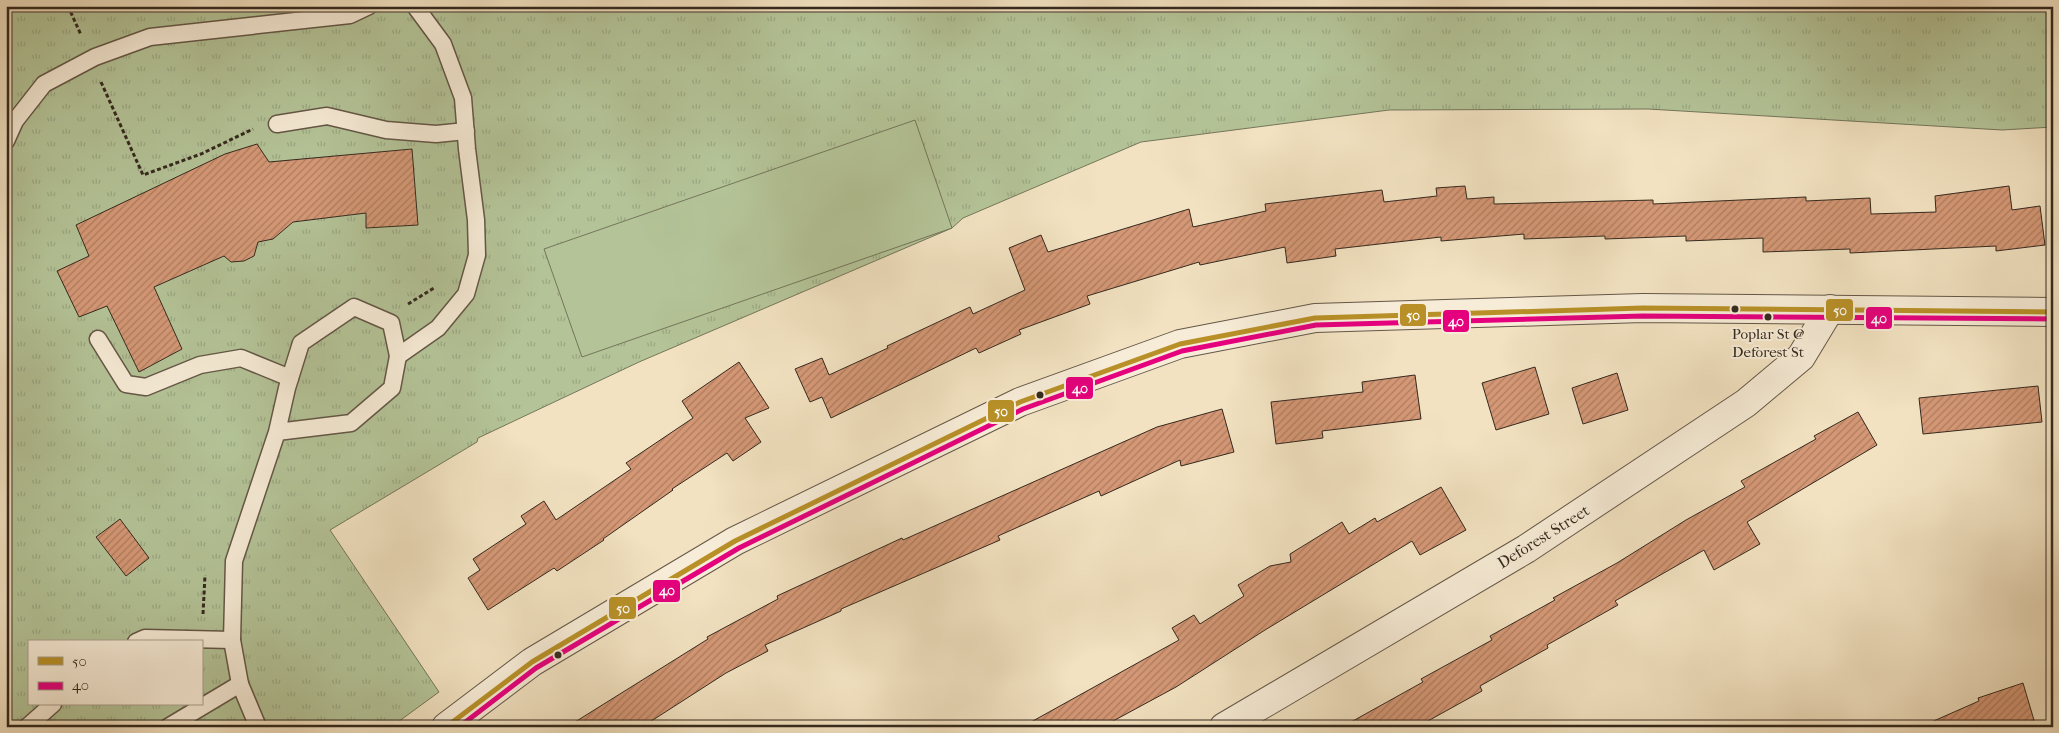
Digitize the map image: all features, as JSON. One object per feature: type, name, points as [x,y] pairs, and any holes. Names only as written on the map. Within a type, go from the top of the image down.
[{"type":"street","points":[[446,727],[532,662],[735,541],[1020,402],[1180,344],[1315,318],[1643,308],[2053,312]]},
{"type":"street","name":"Deforest Street","points":[[1224,727],[1526,549],[1746,403],[1801,357],[1830,309]]},
{"type":"lane","points":[[6,141],[15,121],[44,84],[91,59],[150,37],[350,15],[368,6]]},
{"type":"lane","points":[[398,356],[438,328],[466,294],[477,255],[476,220],[464,98],[443,44],[416,6]]},
{"type":"lane","points":[[277,124],[328,116],[386,130],[436,134],[466,131]]},
{"type":"lane","points":[[258,727],[240,684],[232,640],[234,561],[277,432],[290,378],[301,343],[354,307],[391,322],[398,356],[392,388],[351,423],[277,432]]},
{"type":"lane","points":[[98,339],[126,384],[146,387],[200,365],[240,358],[290,378]]},
{"type":"lane","points":[[140,640],[145,638],[232,640]]},
{"type":"lane","points":[[168,727],[240,684]]},
{"type":"lane","points":[[27,727],[51,706]]},
{"type":"path","points":[[68,6],[143,175],[201,154],[260,126],[277,124]]},
{"type":"green space","points":[[6,6],[2053,6],[2053,127],[2002,130],[1648,109],[1389,110],[1141,142],[963,218],[952,228],[639,362],[478,438],[477,442],[330,530],[439,692],[391,727],[6,727]]},
{"type":"green space","points":[[915,120],[952,228],[582,357],[544,249]]},
{"type":"building","points":[[257,144],[269,162],[412,149],[418,225],[366,228],[366,213],[293,222],[273,239],[258,242],[254,256],[244,261],[231,262],[224,256],[154,287],[182,349],[139,372],[107,306],[79,317],[57,271],[89,256],[76,225],[225,154]]},
{"type":"building","points":[[1465,186],[1467,199],[1494,197],[1494,204],[1653,200],[1653,204],[1806,197],[1806,201],[1870,198],[1871,214],[1936,212],[1935,196],[2009,186],[2012,210],[2040,206],[2045,245],[1996,251],[1996,246],[1850,253],[1850,249],[1763,252],[1763,238],[1686,241],[1686,236],[1524,239],[1524,234],[1441,241],[1441,237],[1335,249],[1336,256],[1287,263],[1285,247],[1200,265],[1199,262],[1087,296],[1090,304],[1019,330],[1021,334],[979,353],[976,348],[831,418],[822,397],[810,402],[795,369],[822,358],[829,375],[970,307],[973,314],[1025,290],[1009,248],[1041,235],[1048,252],[1189,209],[1193,227],[1266,211],[1265,204],[1382,190],[1384,202],[1437,196],[1436,188]]},
{"type":"building","points":[[739,362],[769,408],[745,418],[761,442],[733,461],[727,453],[672,489],[604,540],[557,571],[554,568],[488,610],[468,578],[480,570],[473,559],[526,524],[521,516],[544,501],[556,520],[631,469],[626,463],[693,418],[682,401]]},
{"type":"building","points":[[1535,367],[1549,414],[1496,430],[1482,383]]},
{"type":"building","points":[[1617,373],[1628,410],[1583,424],[1572,388]]},
{"type":"building","points":[[1415,375],[1421,419],[1322,431],[1323,438],[1276,444],[1271,402],[1363,392],[1362,382]]},
{"type":"building","points":[[2038,386],[2042,422],[1923,434],[1919,398]]},
{"type":"building","points":[[1222,409],[1234,452],[1181,466],[1180,460],[1101,496],[1099,491],[998,536],[1000,540],[841,609],[841,611],[765,645],[768,651],[726,673],[642,727],[567,727],[708,639],[707,637],[778,599],[777,596],[902,538],[903,540],[1157,427]]},
{"type":"building","points":[[1858,412],[1877,445],[1747,522],[1760,544],[1714,570],[1704,550],[1615,601],[1618,605],[1547,645],[1548,648],[1480,686],[1482,691],[1417,727],[1342,727],[1423,682],[1421,679],[1492,640],[1490,636],[1555,600],[1553,598],[1617,563],[1686,520],[1745,487],[1741,481],[1816,439],[1814,436]]},
{"type":"building","points":[[1441,487],[1466,530],[1420,555],[1412,541],[1265,630],[1176,687],[1102,727],[1022,727],[1179,640],[1172,628],[1194,615],[1200,624],[1244,596],[1238,585],[1270,566],[1291,562],[1290,554],[1342,522],[1349,534],[1375,518],[1377,522]]},
{"type":"building","points":[[120,519],[149,558],[126,576],[96,537]]},
{"type":"building","points":[[2023,683],[2036,727],[1920,727],[1979,701],[1978,698]]},
{"type":"transit line","name":"50","points":[[446,727],[532,662],[735,541],[1020,402],[1180,344],[1315,318],[1643,308],[2053,312]]},
{"type":"transit line","name":"40","points":[[459,727],[536,668],[739,548],[1023,409],[1182,351],[1316,325],[1643,316],[2053,319]]},
{"type":"place","name":"Poplar St @ Deforest St","points":[[1768,317]]}]
